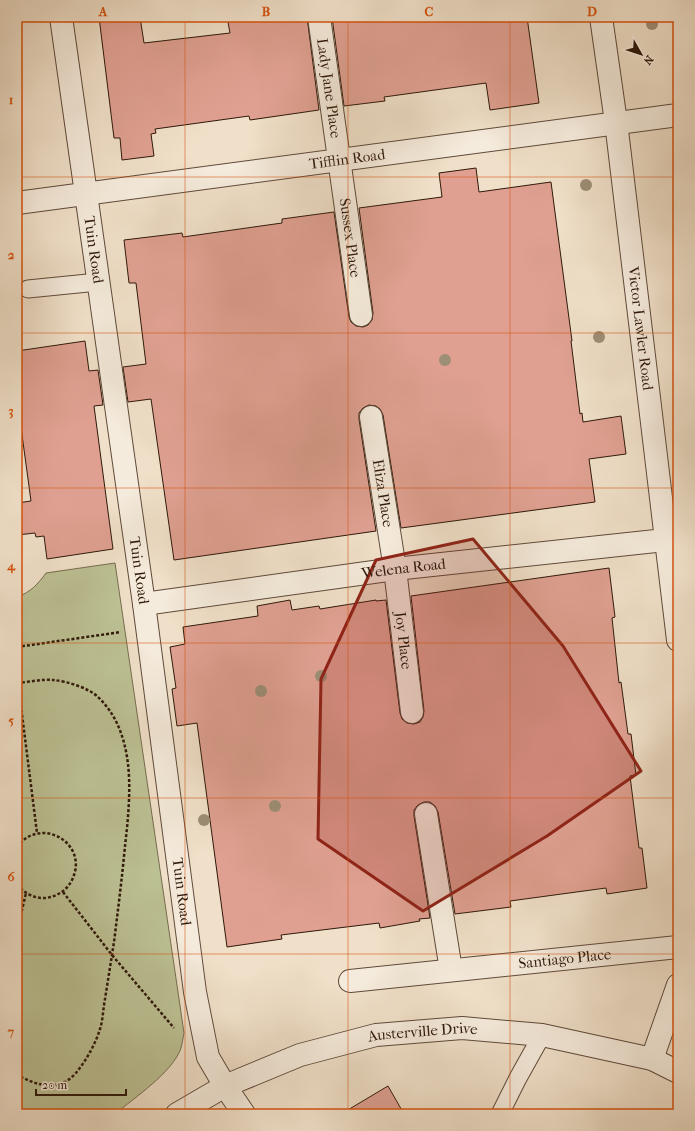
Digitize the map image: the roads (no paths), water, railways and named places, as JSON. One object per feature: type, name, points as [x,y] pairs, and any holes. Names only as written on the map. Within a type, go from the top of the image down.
[{"type":"street","name":"Tuin Road","points":[[61,17],[144,604],[195,992],[208,1056],[225,1086],[244,1114]]},
{"type":"street","name":"Lady Jane Place","points":[[319,17],[340,160]]},
{"type":"street","name":"Victor Lawler Road","points":[[601,17],[616,122],[678,640]]},
{"type":"street","name":"Tifflin Road","points":[[17,203],[616,122],[678,115]]},
{"type":"street","name":"Sussex Place","points":[[340,160],[361,314]]},
{"type":"street","name":"Eliza Place","points":[[371,417],[395,569]]},
{"type":"street","name":"Welena Road","points":[[144,604],[395,569],[665,540]]},
{"type":"street","name":"Joy Place","points":[[395,569],[412,712]]},
{"type":"street","points":[[426,814],[451,970]]},
{"type":"street","name":"Santiago Place","points":[[350,981],[678,947]]},
{"type":"street","points":[[652,1059],[678,985]]},
{"type":"street","name":"Austerville Drive","points":[[177,1114],[225,1086],[300,1055],[376,1035],[462,1028],[542,1035],[652,1059],[678,1072]]},
{"type":"lane","points":[[28,289],[98,282]]},
{"type":"lane","points":[[500,1114],[542,1035]]}]
